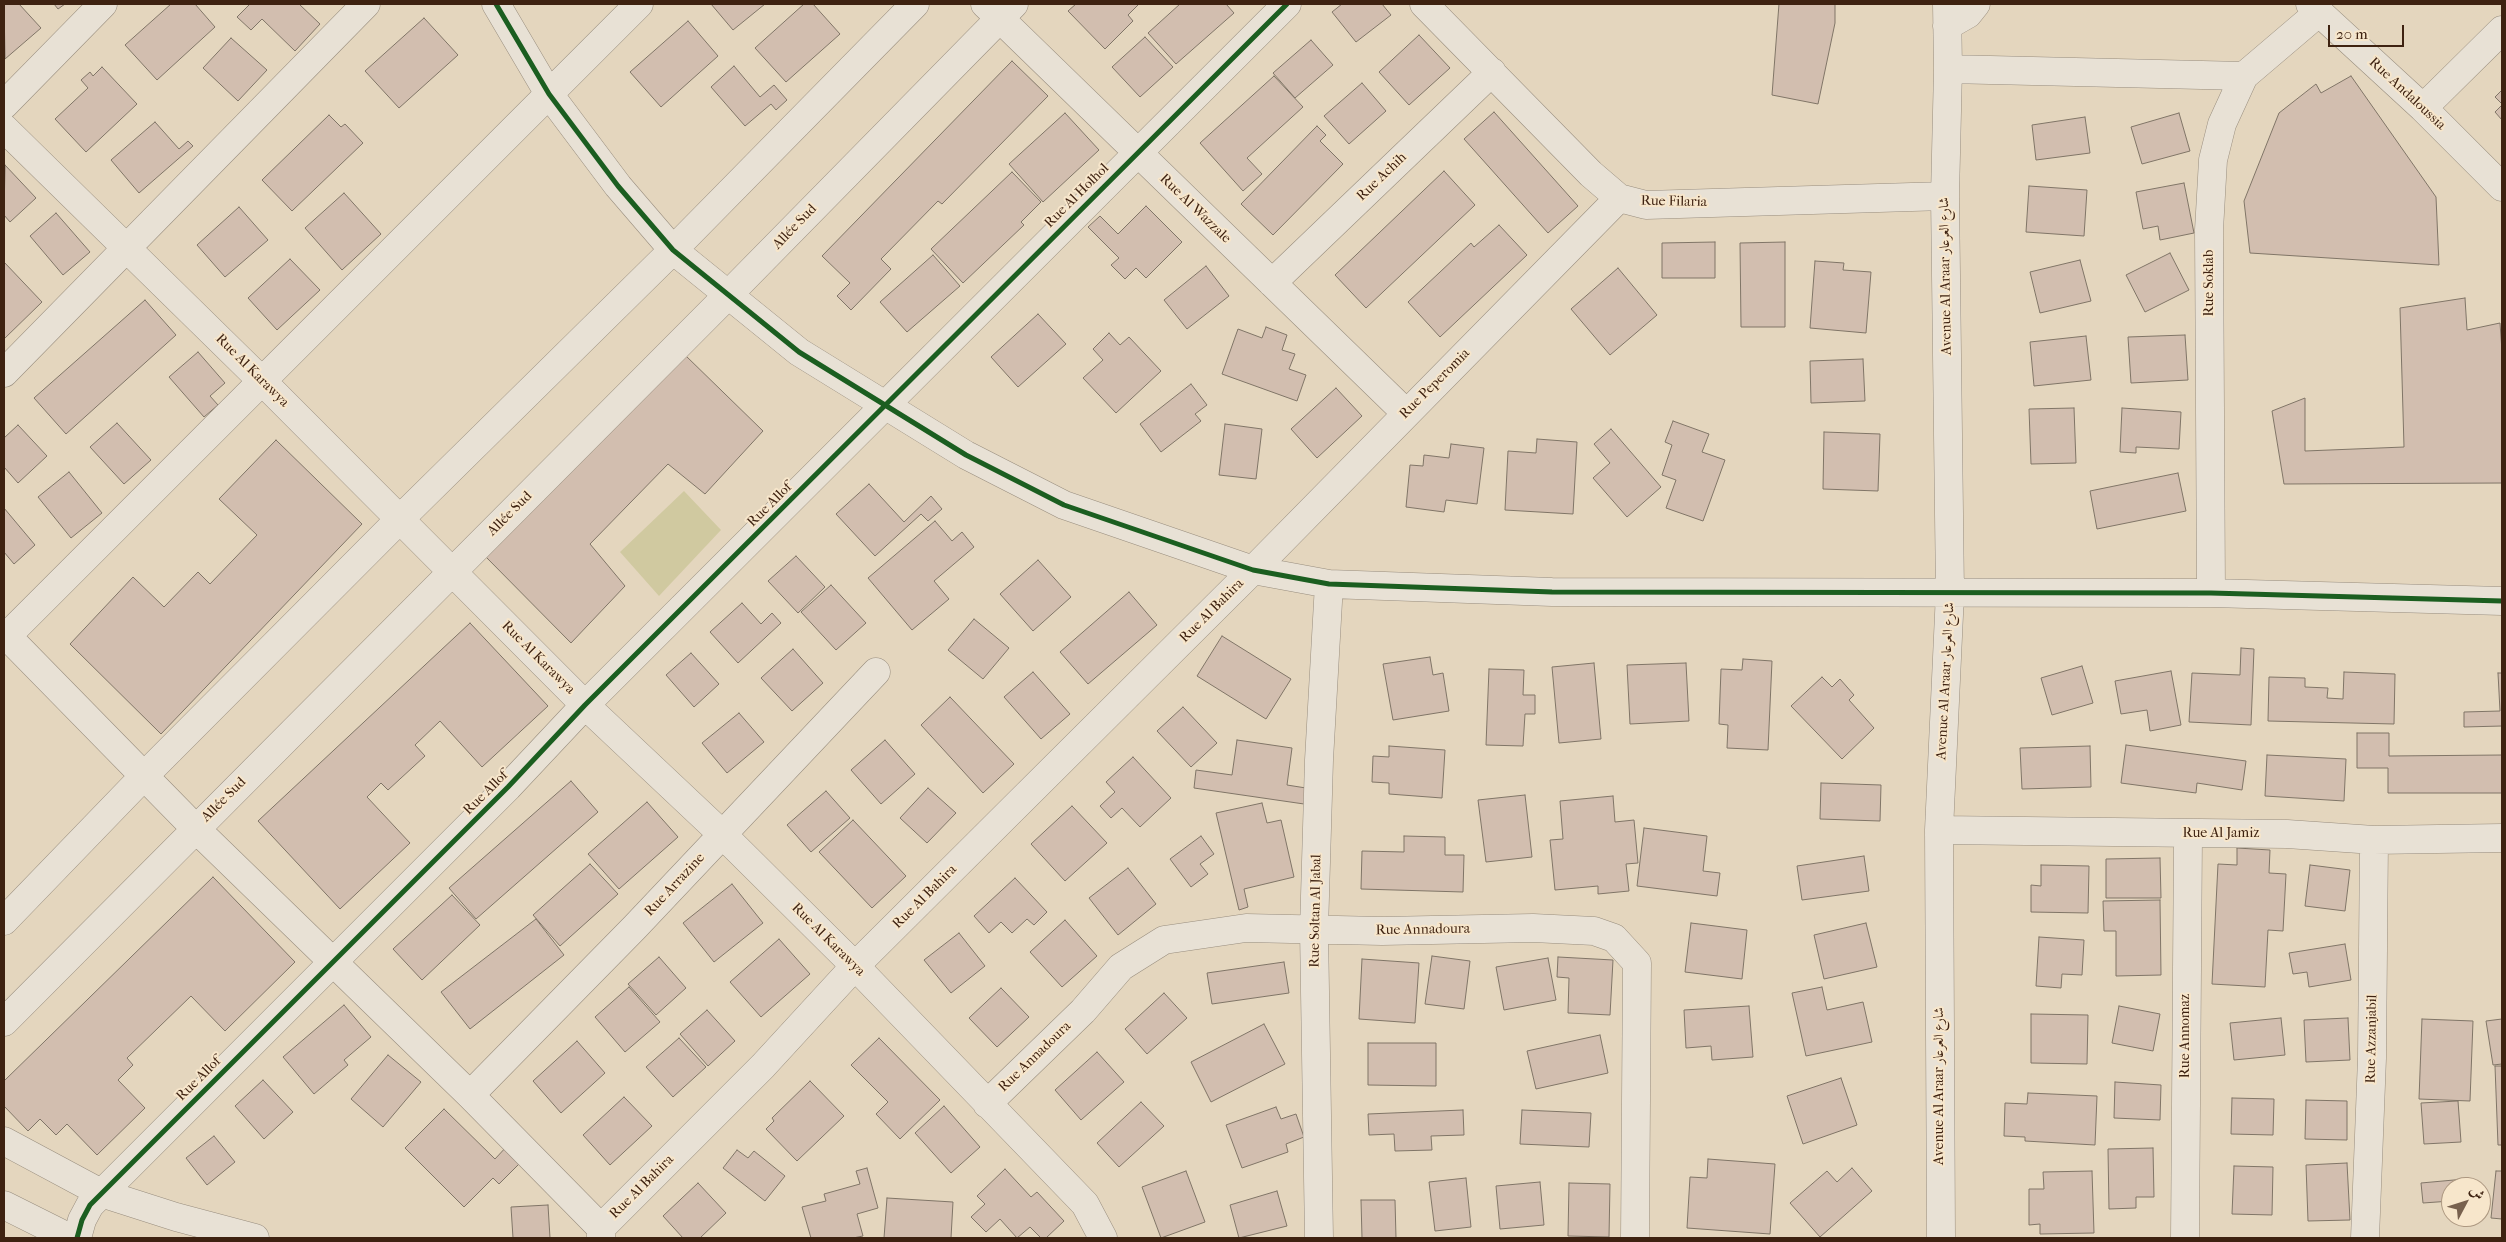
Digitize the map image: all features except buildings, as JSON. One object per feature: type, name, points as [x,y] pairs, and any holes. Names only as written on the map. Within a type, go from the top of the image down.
[{"type":"street","points":[[4,105],[103,4]]},
{"type":"street","points":[[4,373],[366,4]]},
{"type":"street","points":[[496,4],[549,94],[618,186],[674,250],[727,296],[799,352],[966,456],[1064,505],[1253,570],[1329,584],[1552,592],[2211,593],[2502,601]]},
{"type":"street","points":[[601,1233],[470,1095],[196,829],[5,636],[262,382],[639,4]]},
{"type":"street","points":[[4,921],[144,776],[400,519],[674,250],[915,4]]},
{"type":"street","name":"Rue Al Holhol","points":[[885,407],[1136,153],[1287,4]]},
{"type":"street","name":"Rue Filaria","points":[[1424,4],[1591,174],[1619,198],[1646,205],[1946,196]]},
{"type":"street","points":[[1947,15],[1968,14],[1976,4]]},
{"type":"street","name":"Rue Soklab","points":[[2211,593],[2209,230],[2213,160],[2222,124],[2244,76],[2314,8]]},
{"type":"street","name":"Rue Andaloussia","points":[[2314,8],[2423,108],[2502,187]]},
{"type":"street","name":"Rue Al Wazzale","points":[[1000,9],[1136,153],[1406,413]]},
{"type":"street","name":"Allée Sud","points":[[4,1022],[727,296],[1000,9]]},
{"type":"street","name":"Avenue Al Araar شارع العرعار","points":[[1941,1238],[1939,830],[1950,592],[1946,196],[1947,15]]},
{"type":"street","points":[[2423,108],[2502,30]]},
{"type":"street","points":[[1948,69],[2244,76]]},
{"type":"street","name":"Rue Achih","points":[[1272,283],[1492,72]]},
{"type":"street","name":"Rue Al Karawya","points":[[4,128],[400,519],[585,705],[722,834],[855,966],[1085,1204],[1103,1238]]},
{"type":"street","name":"Rue Peperomia","points":[[1253,570],[1619,198]]},
{"type":"street","name":"Rue Allof","points":[[77,1238],[82,1220],[90,1204],[508,787],[585,705],[885,407]]},
{"type":"street","name":"Rue Al Bahira","points":[[601,1233],[763,1066],[855,966],[1253,570]]},
{"type":"street","name":"Rue Soltan Al Jabal","points":[[1319,1238],[1314,930],[1319,760],[1329,584]]},
{"type":"street","name":"Rue Arrazine","points":[[470,1095],[635,927],[876,672]]},
{"type":"street","name":"Rue Al Jamiz","points":[[1939,830],[2188,835],[2288,834],[2374,840],[2502,838]]},
{"type":"street","name":"Rue Annomaz","points":[[2185,1238],[2188,835]]},
{"type":"street","name":"Rue Azzanjabil","points":[[2365,1238],[2372,1058],[2374,840]]},
{"type":"street","name":"Rue Annadoura","points":[[987,1104],[1083,1011],[1121,967],[1164,940],[1246,928],[1314,930],[1550,928],[1594,930],[1614,938],[1637,963],[1635,1238]]},
{"type":"street","points":[[4,1141],[101,1193],[176,1217],[256,1238]]},
{"type":"street","points":[[4,1206],[70,1238]]},
{"type":"shaded area","points":[[684,491],[721,530],[659,596],[620,552]]},
{"type":"cycle path","points":[[496,4],[549,94],[618,186],[673,250],[799,352],[966,455],[1064,505],[1253,570],[1329,584],[1552,592],[2211,593],[2502,601]]},
{"type":"cycle path","points":[[77,1238],[82,1220],[90,1205],[508,787],[585,705],[1287,4]]}]
